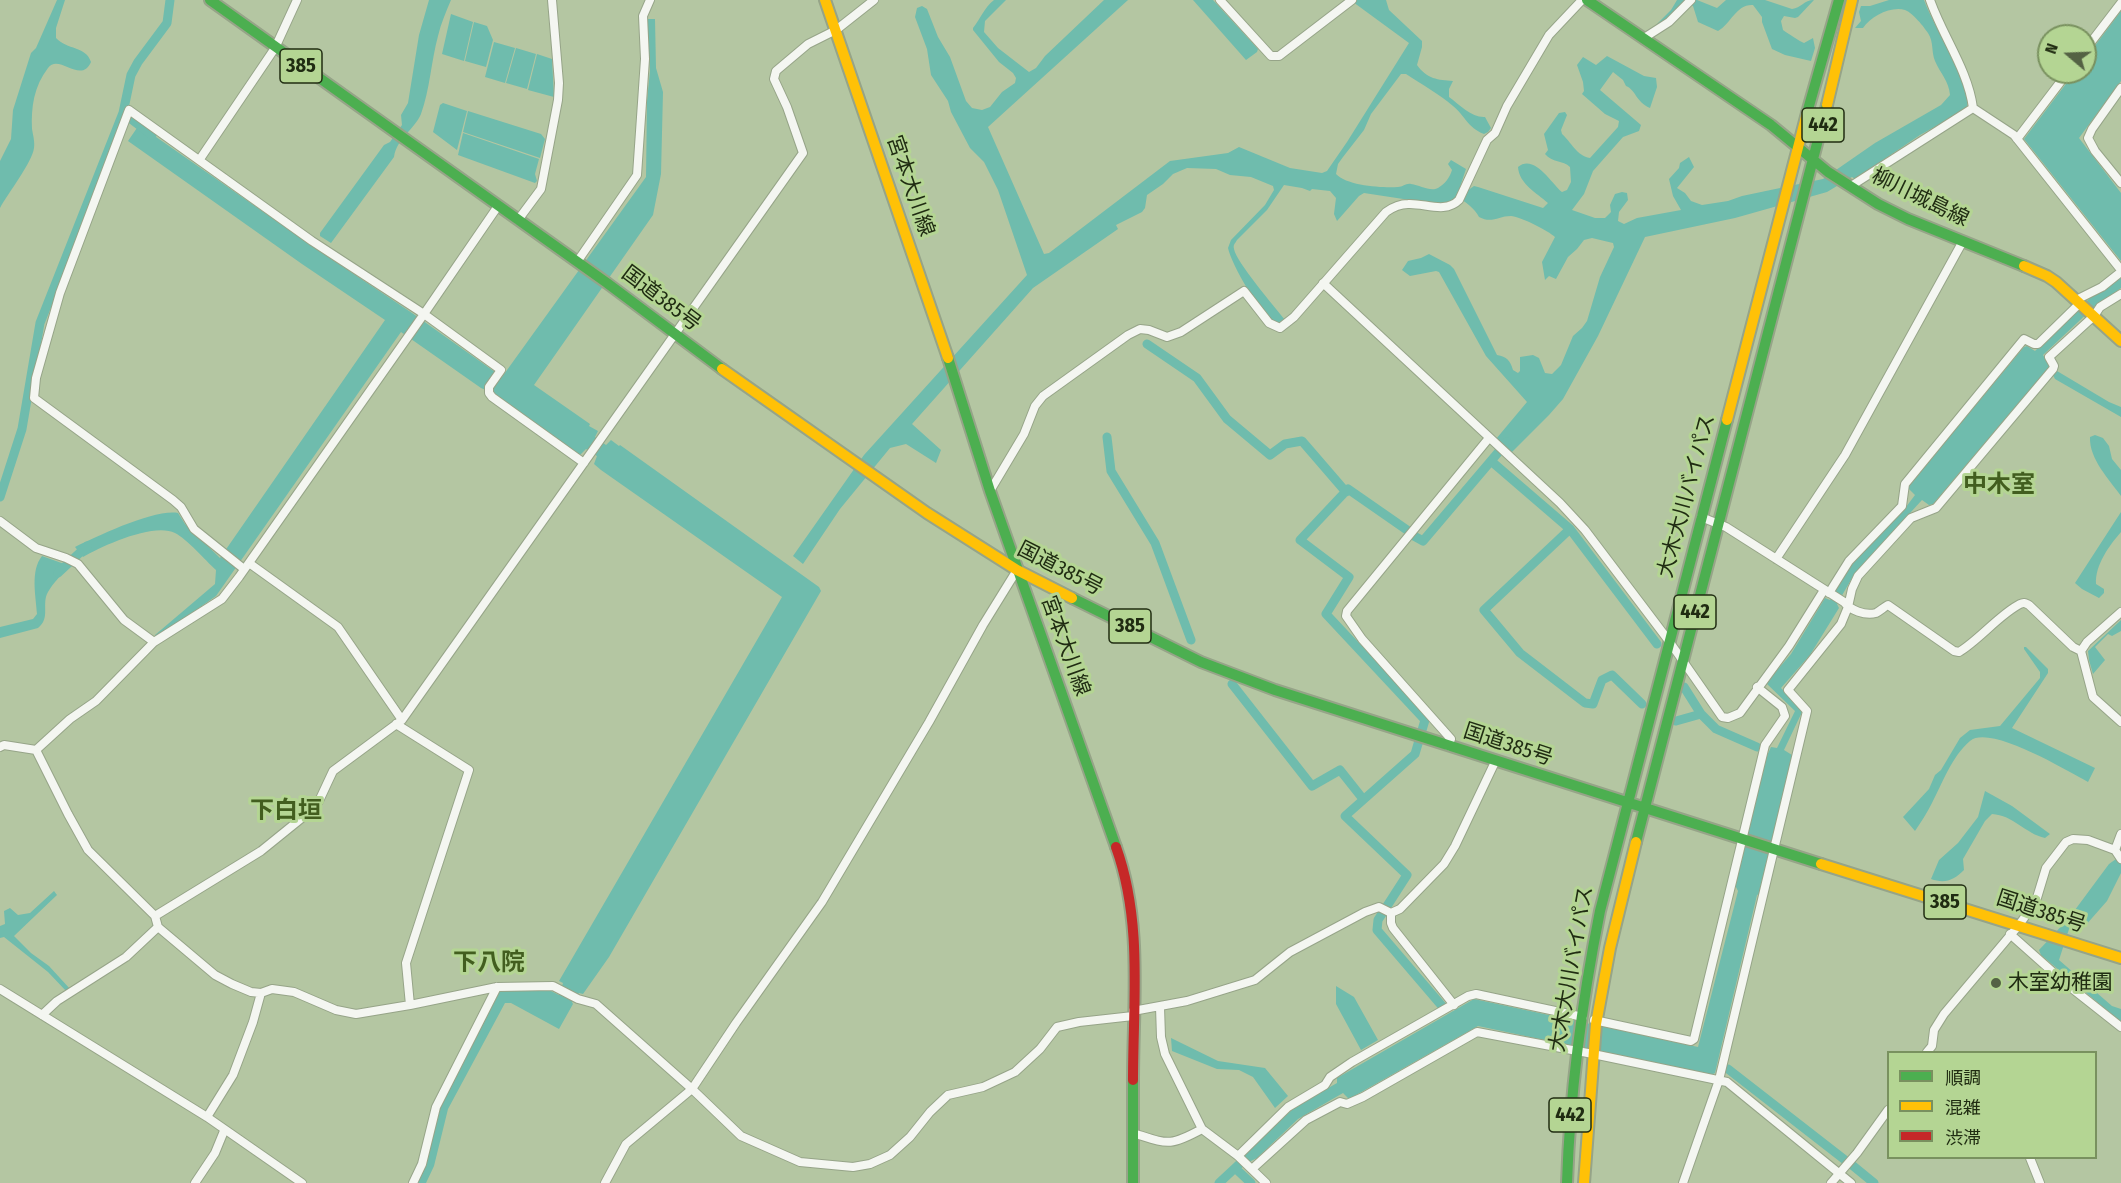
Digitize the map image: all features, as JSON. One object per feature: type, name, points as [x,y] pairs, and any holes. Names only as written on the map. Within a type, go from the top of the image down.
[{"type":"main road","name":"国道385号","points":[[210,0],[607,283],[675,335],[871,476],[1017,570],[1201,662],[1275,690],[1409,735],[2121,958]]},
{"type":"main road","name":"宮本大川線","points":[[825,0],[947,354],[1017,570],[1118,852],[1129,892],[1135,944],[1132,1183]]},
{"type":"main road","name":"柳川城島線","points":[[1584,0],[1771,125],[1828,172],[1878,204],[1908,219],[2047,276],[2121,341]]},
{"type":"main road","name":"大木大川バイパス","points":[[1567,1183],[1567,1147],[1577,1049],[1592,947],[1780,209],[1838,1]]},
{"type":"main road","name":"大木大川バイパス","points":[[1584,1183],[1596,1022],[1610,948],[1682,661],[1814,160],[1852,4]]},
{"type":"street","points":[[200,159],[275,48],[297,0]]},
{"type":"street","points":[[518,220],[541,189],[558,100],[559,83],[552,0]]},
{"type":"street","points":[[577,262],[637,175],[645,59],[643,16],[650,0]]},
{"type":"street","points":[[154,916],[261,851],[308,813],[319,801],[333,771],[399,722],[803,153],[787,107],[774,79],[776,71],[808,44],[836,30],[874,0]]},
{"type":"street","points":[[1220,0],[1271,56],[1278,56],[1352,0]]},
{"type":"street","points":[[990,491],[1024,434],[1035,406],[1043,396],[1128,335],[1140,329],[1167,337],[1181,332],[1244,291],[1269,323],[1280,328],[1294,317],[1386,212],[1402,204],[1449,207],[1459,200],[1487,140],[1495,132],[1507,106],[1543,44],[1584,0]]},
{"type":"street","points":[[1644,38],[1669,22],[1691,0]]},
{"type":"street","points":[[1323,283],[1560,503],[1585,530],[1722,717],[1728,718],[1740,713],[1849,561],[1902,506],[1905,484],[2024,339],[2034,345],[2038,344],[2079,303],[2121,271],[2017,139],[1973,108],[1969,83],[1930,0]]},
{"type":"street","points":[[2097,34],[2121,3]]},
{"type":"street","points":[[2017,139],[2059,84]]},
{"type":"street","points":[[2121,88],[2088,138],[2121,183]]},
{"type":"street","points":[[1849,185],[1973,108]]},
{"type":"street","points":[[410,1005],[406,963],[470,770],[399,722],[338,627],[194,529],[181,507],[173,500],[34,398],[36,378],[60,293],[129,110],[312,241],[424,315],[501,370],[489,387],[492,398],[585,461]]},
{"type":"street","points":[[36,750],[70,719],[96,701],[154,642],[222,599],[424,315],[498,206]]},
{"type":"street","points":[[1776,559],[1845,455],[1963,241]]},
{"type":"street","points":[[1683,1183],[1719,1080],[1772,849],[1807,711],[1788,690],[1840,624],[1858,576],[1911,518],[1936,508],[2053,369],[2054,366],[2049,357],[2100,307],[2121,294]]},
{"type":"street","points":[[1448,746],[1451,739],[1362,639],[1346,616],[1347,610],[1491,440]]},
{"type":"street","points":[[1701,518],[1718,524],[1776,559],[1844,602],[1848,607],[1867,614],[1877,612],[1888,605],[1936,640],[1959,652],[2020,604],[2025,603],[2073,647],[2081,651]]},
{"type":"street","points":[[0,521],[36,548],[78,564],[124,620],[154,642]]},
{"type":"street","points":[[605,1183],[626,1144],[692,1089],[822,902],[1017,570]]},
{"type":"street","points":[[2121,612],[2087,642],[2081,651],[2093,697],[2121,722]]},
{"type":"street","points":[[1239,1157],[1287,1107],[1325,1085],[1330,1077],[1352,1062],[1468,996],[1476,994],[1596,1022],[1691,1041],[1694,1039],[1765,745],[1785,716],[1782,707],[1757,687]]},
{"type":"street","points":[[0,747],[4,745],[36,750]]},
{"type":"street","points":[[36,750],[88,850],[154,916],[158,927],[215,975],[251,992],[261,993],[272,990],[294,992],[336,1010],[356,1014],[497,987],[553,986],[578,999],[596,1004],[741,1136],[800,1162],[837,1166],[861,1166],[890,1155],[910,1137],[930,1112],[948,1095],[983,1087],[1015,1072],[1040,1049],[1057,1027],[1160,1007],[1210,995],[1255,980],[1290,952],[1365,912],[1400,909],[1444,864],[1495,762]]},
{"type":"street","points":[[2115,850],[2121,834]]},
{"type":"street","points":[[1930,1049],[1934,1030],[1944,1014],[2019,925],[2036,901],[2046,868],[2066,842],[2073,839],[2088,840],[2115,850],[2121,859]]},
{"type":"street","points":[[1385,910],[1393,928],[1454,1005]]},
{"type":"street","points":[[42,1015],[57,1001],[126,957],[158,927]]},
{"type":"street","points":[[2010,934],[2064,982],[2121,1027]]},
{"type":"street","points":[[413,1183],[422,1164],[436,1107],[497,987]]},
{"type":"street","points":[[0,989],[207,1117],[302,1183]]},
{"type":"street","points":[[207,1117],[233,1075],[253,1022],[261,993]]},
{"type":"street","points":[[1160,1007],[1161,1037],[1165,1054],[1202,1129],[1239,1157],[1266,1183]]},
{"type":"street","points":[[1250,1167],[1306,1120],[1340,1102],[1347,1104],[1363,1097],[1477,1032],[1593,1052],[1727,1082],[1851,1183]]},
{"type":"street","points":[[1831,1183],[1857,1153],[1887,1111]]},
{"type":"street","points":[[1133,1133],[1169,1144],[1179,1142],[1202,1129]]},
{"type":"street","points":[[195,1183],[215,1153],[224,1131]]},
{"type":"street","points":[[2030,1159],[2040,1183]]},
{"type":"water","points":[[57,0],[65,0],[56,28],[56,38],[65,45],[85,53],[91,62],[82,71],[53,64],[43,75],[33,105],[34,146],[32,154],[0,208],[0,161],[11,139],[13,110],[31,53],[36,48]]},
{"type":"water","points":[[429,0],[451,0],[439,31],[421,114],[398,145],[394,157],[331,243],[320,236],[320,233],[384,145],[390,142],[402,125],[401,115],[408,103],[419,35]]},
{"type":"water","points":[[994,0],[1006,0],[985,21],[984,32],[998,48],[1029,72],[1036,68],[1045,56],[1104,0],[1128,0],[988,127],[1044,254],[1049,253],[1170,161],[1228,153],[1239,147],[1290,168],[1322,173],[1327,171],[1409,43],[1353,2],[1356,0],[1386,0],[1389,10],[1422,41],[1417,65],[1421,70],[1433,78],[1453,81],[1449,89],[1449,97],[1471,113],[1485,117],[1491,128],[1484,134],[1478,131],[1442,97],[1406,74],[1401,74],[1371,114],[1364,130],[1338,164],[1336,174],[1341,178],[1366,185],[1398,187],[1409,184],[1435,189],[1443,184],[1450,175],[1452,170],[1448,164],[1451,160],[1466,169],[1460,187],[1467,191],[1474,186],[1543,208],[1548,203],[1525,183],[1518,167],[1530,164],[1542,171],[1562,192],[1567,190],[1571,182],[1570,167],[1545,154],[1548,150],[1544,134],[1559,113],[1565,112],[1567,115],[1561,130],[1562,134],[1585,157],[1590,158],[1618,127],[1619,121],[1605,114],[1582,94],[1583,82],[1577,65],[1583,57],[1596,65],[1607,56],[1644,76],[1656,78],[1657,87],[1650,108],[1641,102],[1623,80],[1613,72],[1600,90],[1641,125],[1639,131],[1623,137],[1593,171],[1584,194],[1572,210],[1595,218],[1605,218],[1611,212],[1610,205],[1615,194],[1622,192],[1627,193],[1628,200],[1619,212],[1618,221],[1624,224],[1637,218],[1681,210],[1673,196],[1669,179],[1679,168],[1680,163],[1689,157],[1694,167],[1677,188],[1691,201],[1702,205],[1823,179],[1875,143],[1941,105],[1950,95],[1946,81],[1934,58],[1930,36],[1908,12],[1894,9],[1882,13],[1863,28],[1855,28],[1861,21],[1859,12],[1861,6],[1870,6],[1889,0],[1924,0],[1964,85],[1967,109],[1920,135],[1855,179],[1852,177],[1827,192],[1735,218],[1645,237],[1598,336],[1563,399],[1511,453],[1496,439],[1527,402],[1486,356],[1439,272],[1410,276],[1402,270],[1408,261],[1429,254],[1450,265],[1497,355],[1508,360],[1513,370],[1518,373],[1520,357],[1533,355],[1539,358],[1545,373],[1552,374],[1561,365],[1573,336],[1587,321],[1600,277],[1614,247],[1613,243],[1592,238],[1584,240],[1568,257],[1556,279],[1549,276],[1545,280],[1542,262],[1555,237],[1520,218],[1506,216],[1491,220],[1484,219],[1457,197],[1448,203],[1436,204],[1364,193],[1337,221],[1334,214],[1336,198],[1330,191],[1312,189],[1310,191],[1284,185],[1267,210],[1237,240],[1234,246],[1241,264],[1285,320],[1276,323],[1262,310],[1248,289],[1228,248],[1231,240],[1265,205],[1274,190],[1273,186],[1251,177],[1230,175],[1216,169],[1187,168],[1173,174],[1147,195],[1142,212],[1116,225],[1118,229],[1033,288],[912,424],[941,450],[936,463],[906,444],[890,448],[840,509],[803,564],[793,556],[864,455],[1027,275],[998,190],[984,162],[970,148],[951,112],[948,101],[931,75],[927,49],[915,17],[917,8],[922,6],[927,9],[938,37],[950,57],[966,101],[972,108],[982,110],[990,107],[1002,92],[1015,83],[1016,78],[999,62],[973,30]]},
{"type":"water","points":[[1193,0],[1213,0],[1258,49],[1257,52],[1246,60]]},
{"type":"water","points":[[1677,0],[1697,0],[1717,8],[1726,0],[1765,0],[1792,9],[1814,0],[1798,17],[1784,16],[1781,21],[1783,30],[1802,42],[1813,38],[1815,48],[1811,61],[1785,55],[1772,49],[1762,17],[1753,5],[1742,8],[1718,31],[1698,22],[1693,6],[1686,3],[1654,27],[1671,10]]},
{"type":"water","points":[[2121,11],[2121,81],[2079,138],[2121,193],[2121,261],[2024,139],[2066,84],[2097,84],[2097,43]]},
{"type":"water","points":[[451,14],[473,22],[464,61],[442,54]]},
{"type":"water","points":[[647,19],[655,19],[656,68],[663,92],[661,174],[653,215],[534,385],[590,424],[589,426],[598,431],[595,437],[606,445],[611,440],[620,445],[819,587],[821,591],[609,957],[583,994],[579,993],[572,1002],[559,1029],[511,1003],[505,1003],[448,1109],[434,1166],[426,1183],[417,1183],[425,1165],[440,1106],[500,991],[551,991],[559,995],[563,983],[559,981],[782,597],[601,470],[594,464],[597,456],[586,449],[580,455],[572,450],[493,393],[481,388],[401,332],[216,596],[156,638],[155,635],[215,584],[216,570],[185,540],[166,530],[128,537],[83,557],[75,547],[141,519],[178,513],[185,524],[220,558],[385,320],[128,141],[139,125],[502,377],[646,177],[647,101],[650,71]]},
{"type":"water","points":[[474,22],[487,26],[493,40],[486,67],[465,61]]},
{"type":"water","points":[[494,42],[515,48],[505,83],[485,77]]},
{"type":"water","points":[[516,48],[536,54],[527,89],[506,83]]},
{"type":"water","points":[[537,54],[552,59],[554,97],[528,90]]},
{"type":"water","points":[[443,103],[467,111],[457,150],[433,132],[440,105]]},
{"type":"water","points":[[468,111],[541,134],[545,139],[540,158],[463,132]]},
{"type":"water","points":[[463,133],[539,159],[535,174],[537,181],[535,183],[458,155]]},
{"type":"water","points":[[2121,278],[2121,288],[2094,307],[2043,355],[2050,366],[1933,504],[1929,505],[1922,500],[1855,573],[1837,604],[1839,608],[1810,655],[1781,688],[1803,710],[1784,750],[1792,755],[1761,893],[1757,895],[1715,1073],[1711,1075],[1478,1026],[1349,1099],[1343,1093],[1298,1119],[1257,1158],[1249,1162],[1244,1157],[1248,1150],[1295,1107],[1337,1083],[1337,1078],[1474,999],[1698,1047],[1738,891],[1735,885],[1766,758],[1771,747],[1777,748],[1795,711],[1766,683],[1791,654],[1825,598],[1830,600],[1851,565],[1903,511],[1915,495],[1909,489],[1909,485],[2024,347],[2027,346],[2035,351],[2090,298]]},
{"type":"water","points":[[2057,371],[2121,407],[2121,417],[2055,379],[2053,375]]},
{"type":"water","points":[[2095,435],[2103,438],[2109,446],[2112,459],[2121,470],[2121,496],[2096,461],[2090,437]]},
{"type":"water","points":[[2121,512],[2121,532],[2100,563],[2096,577],[2096,584],[2104,589],[2104,593],[2099,598],[2075,583]]},
{"type":"water","points":[[42,556],[70,566],[48,592],[42,624],[38,628],[0,638],[0,627],[33,619],[37,614],[35,576]]},
{"type":"water","points":[[2121,620],[2121,631],[2112,636],[2108,634],[2095,647],[2105,660],[2093,674],[2088,651]]},
{"type":"water","points":[[2024,647],[2048,669],[2048,673],[2012,728],[2095,768],[2088,782],[2029,751],[1994,739],[1980,737],[1970,741],[1958,754],[1915,831],[1903,817],[1929,789],[1935,775],[1941,770],[1960,738],[1970,730],[2000,726],[2040,678],[2040,672]]},
{"type":"water","points":[[1985,791],[2012,806],[2050,834],[2045,838],[2038,836],[2013,821],[1992,814],[1985,821],[1963,859],[1964,870],[1949,880],[1931,879],[1939,860],[1958,843],[1978,817]]},
{"type":"water","points":[[2121,848],[2121,873],[2107,901],[2085,926],[2078,930],[2069,929],[2059,960],[2112,1006],[2121,1009],[2121,1022],[2041,955],[2039,950],[2069,918],[2109,864],[2116,859]]},
{"type":"water","points":[[54,891],[57,895],[14,936],[31,953],[49,966],[71,990],[67,992],[48,972],[4,937],[0,938],[0,926],[5,924],[4,911],[10,908],[18,915],[30,913]]},
{"type":"water","points":[[1336,986],[1354,997],[1378,1040],[1361,1050],[1336,1004]]},
{"type":"water","points":[[1171,1038],[1218,1061],[1265,1068],[1288,1096],[1275,1108],[1253,1077],[1239,1070],[1217,1069],[1172,1051]]},
{"type":"waterway","points":[[0,497],[22,429],[40,323],[123,113],[131,75],[167,23],[170,0]]},
{"type":"waterway","points":[[123,113],[152,135]]},
{"type":"waterway","points":[[1147,344],[1197,378],[1227,419],[1270,455],[1285,444],[1302,441],[1346,492]]},
{"type":"waterway","points":[[1107,437],[1111,471],[1155,543],[1191,640]]},
{"type":"waterway","points":[[1414,536],[1423,541],[1507,442]]},
{"type":"waterway","points":[[1491,461],[1570,529],[1657,644]]},
{"type":"waterway","points":[[1407,530],[1348,489],[1300,540],[1349,577],[1326,614],[1425,720],[1415,754],[1345,816],[1407,875],[1378,920],[1377,930],[1442,1006]]},
{"type":"waterway","points":[[1570,529],[1484,610],[1520,653],[1585,703],[1593,704],[1602,680],[1612,675],[1642,704]]},
{"type":"waterway","points":[[58,573],[87,546]]},
{"type":"waterway","points":[[1232,684],[1312,786],[1340,770],[1363,799]]},
{"type":"waterway","points":[[1684,687],[1701,714],[1716,729],[1757,747]]},
{"type":"waterway","points":[[1676,721],[1701,714]]},
{"type":"waterway","points":[[1728,1069],[1845,1160]]},
{"type":"waterway","points":[[1219,1183],[1248,1156]]},
{"type":"waterway","points":[[1852,1165],[1874,1183]]},
{"type":"waterway","points":[[1235,1168],[1251,1183]]},
{"type":"traffic: fast","points":[[210,0],[607,283],[722,369]]},
{"type":"traffic: fast","points":[[1587,0],[1771,125],[1828,172],[1878,204],[1908,219],[2024,266]]},
{"type":"traffic: fast","points":[[1807,113],[1839,0]]},
{"type":"traffic: fast","points":[[1636,842],[1827,105]]},
{"type":"traffic: fast","points":[[948,358],[990,491],[1116,847]]},
{"type":"traffic: fast","points":[[1567,1183],[1578,1046],[1600,911],[1727,420]]},
{"type":"traffic: fast","points":[[1072,598],[1201,662],[1275,690],[1821,864]]},
{"type":"traffic: fast","points":[[1133,1080],[1133,1183]]},
{"type":"traffic: slow","points":[[825,0],[948,358]]},
{"type":"traffic: slow","points":[[1827,105],[1852,0]]},
{"type":"traffic: slow","points":[[1727,420],[1807,113]]},
{"type":"traffic: slow","points":[[2024,266],[2056,282],[2121,341]]},
{"type":"traffic: slow","points":[[722,369],[927,513],[1017,570],[1072,598]]},
{"type":"traffic: slow","points":[[1584,1183],[1596,1024],[1610,948],[1636,842]]},
{"type":"traffic: slow","points":[[1821,864],[2121,958]]},
{"type":"traffic: jam","points":[[1116,847],[1130,904],[1133,933],[1135,963],[1133,1080]]},
{"type":"place","name":"木室幼稚園","points":[[1996,983]]},
{"type":"district","name":"中木室","points":[[1999,485]]},
{"type":"district","name":"下白垣","points":[[286,811]]},
{"type":"district","name":"下八院","points":[[489,963]]}]
